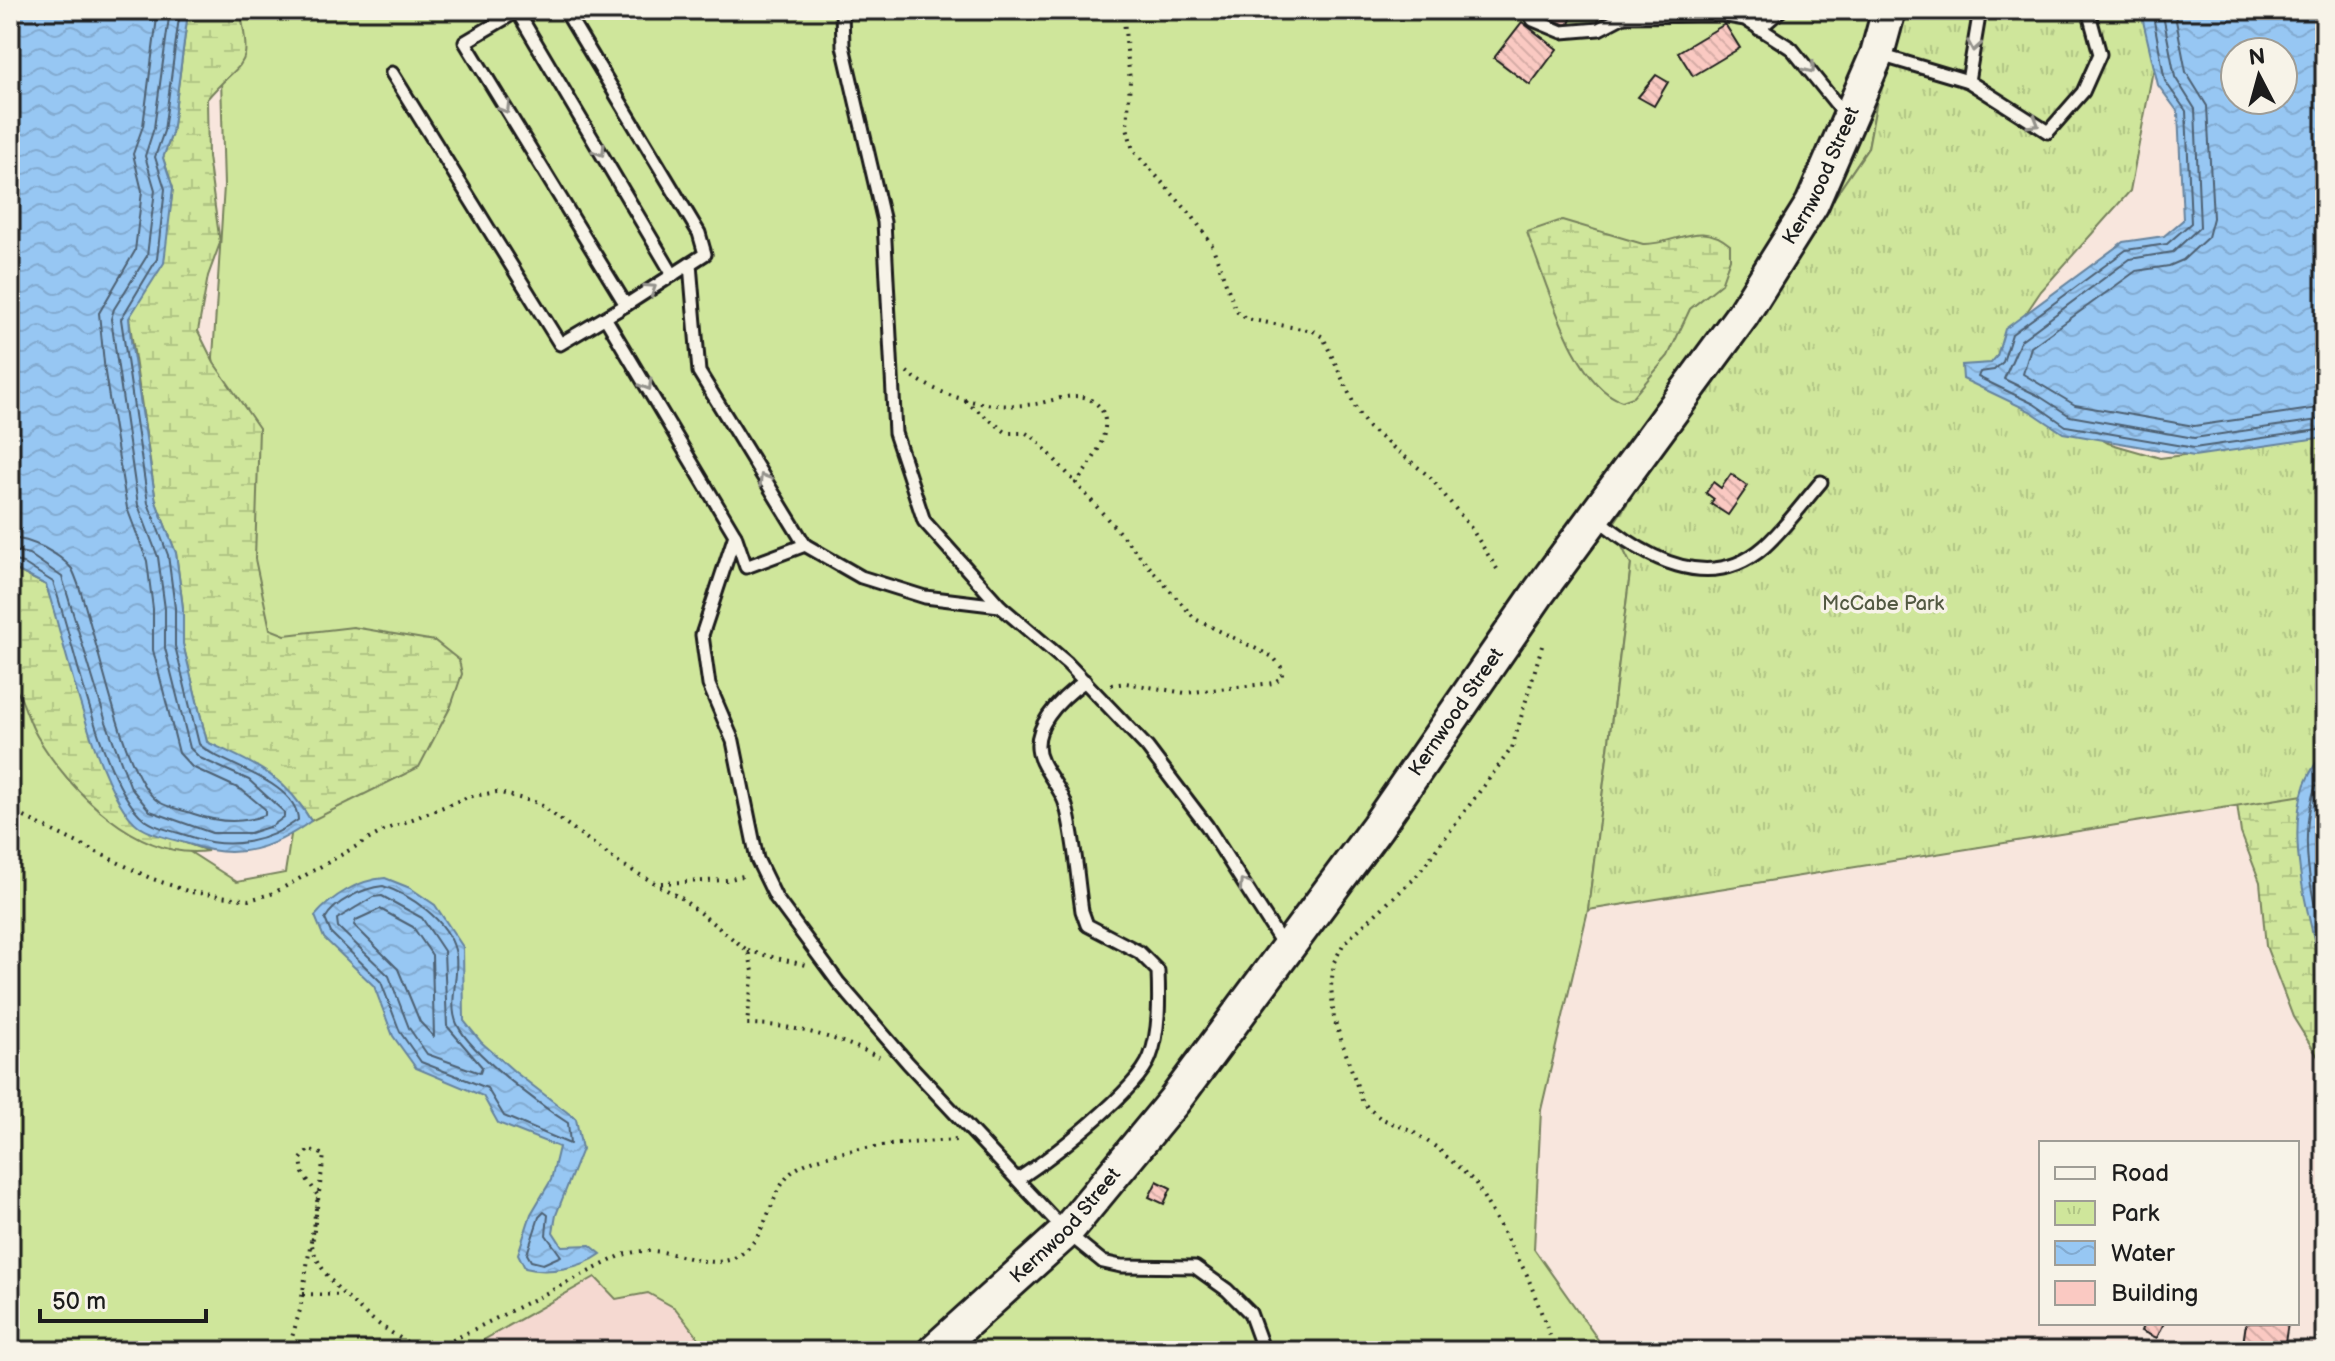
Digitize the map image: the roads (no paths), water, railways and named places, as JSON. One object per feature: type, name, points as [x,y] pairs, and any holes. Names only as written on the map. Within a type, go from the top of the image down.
[{"type":"main road","name":"Kernwood Street","points":[[934,1351],[1066,1232],[1174,1101],[1287,950],[1743,314],[1812,204],[1877,54],[1889,10]]},
{"type":"lane","points":[[392,73],[560,344],[606,319],[705,254],[699,233],[565,10]]},
{"type":"lane","points":[[842,10],[843,46],[884,222],[895,433],[924,521],[1000,606],[1085,681],[1147,747],[1207,826],[1287,950]]},
{"type":"lane","points":[[1527,10],[1533,20],[1562,32],[1599,29],[1624,16],[1721,15],[1745,19],[1792,49],[1849,120]]},
{"type":"lane","points":[[1759,29],[1781,10]]},
{"type":"lane","points":[[1968,81],[1980,10]]},
{"type":"lane","points":[[1877,54],[1968,81],[2048,132],[2083,92],[2100,54],[2088,10]]},
{"type":"lane","points":[[626,305],[465,42],[518,11],[673,275]]},
{"type":"lane","points":[[690,264],[699,372],[805,545],[861,577],[925,597],[1000,606]]},
{"type":"lane","points":[[606,319],[735,535],[746,567],[805,545]]},
{"type":"lane","points":[[1595,517],[1624,541],[1654,557],[1697,572],[1727,569],[1764,548],[1821,482]]},
{"type":"lane","points":[[735,535],[702,635],[709,685],[733,741],[757,859],[776,898],[831,971],[919,1075],[1066,1232],[1103,1262],[1121,1266],[1195,1267],[1227,1290],[1250,1313],[1262,1346]]},
{"type":"lane","points":[[1018,1179],[1084,1130],[1140,1072],[1150,1059],[1153,1043],[1158,971],[1139,952],[1087,925],[1082,911],[1066,804],[1040,760],[1038,747],[1042,725],[1051,711],[1085,681]]},
{"type":"water","points":[[10,10],[188,12],[172,133],[163,158],[173,188],[164,263],[129,318],[131,341],[156,502],[176,553],[183,608],[183,644],[207,742],[253,764],[279,781],[311,821],[269,845],[240,852],[209,850],[152,833],[140,827],[124,810],[96,751],[46,585],[10,567]]},
{"type":"water","points":[[2145,10],[2325,10],[2325,437],[2194,456],[2063,433],[2030,411],[1963,379],[1962,365],[1991,363],[1997,356],[2005,329],[2123,242],[2164,236],[2183,220],[2178,112],[2158,85],[2143,21]]},
{"type":"water","points":[[2325,749],[2325,982],[2302,884],[2297,834],[2304,787]]},
{"type":"water","points":[[385,878],[410,888],[435,905],[463,947],[464,1021],[481,1042],[515,1072],[576,1119],[582,1149],[556,1215],[553,1232],[562,1246],[590,1245],[601,1254],[593,1259],[554,1270],[525,1268],[518,1254],[531,1214],[551,1180],[559,1147],[498,1123],[483,1096],[416,1068],[393,1036],[374,986],[324,938],[315,916],[322,909],[355,886]]},
{"type":"park label","name":"McCabe Park","points":[[1883,604]]}]
